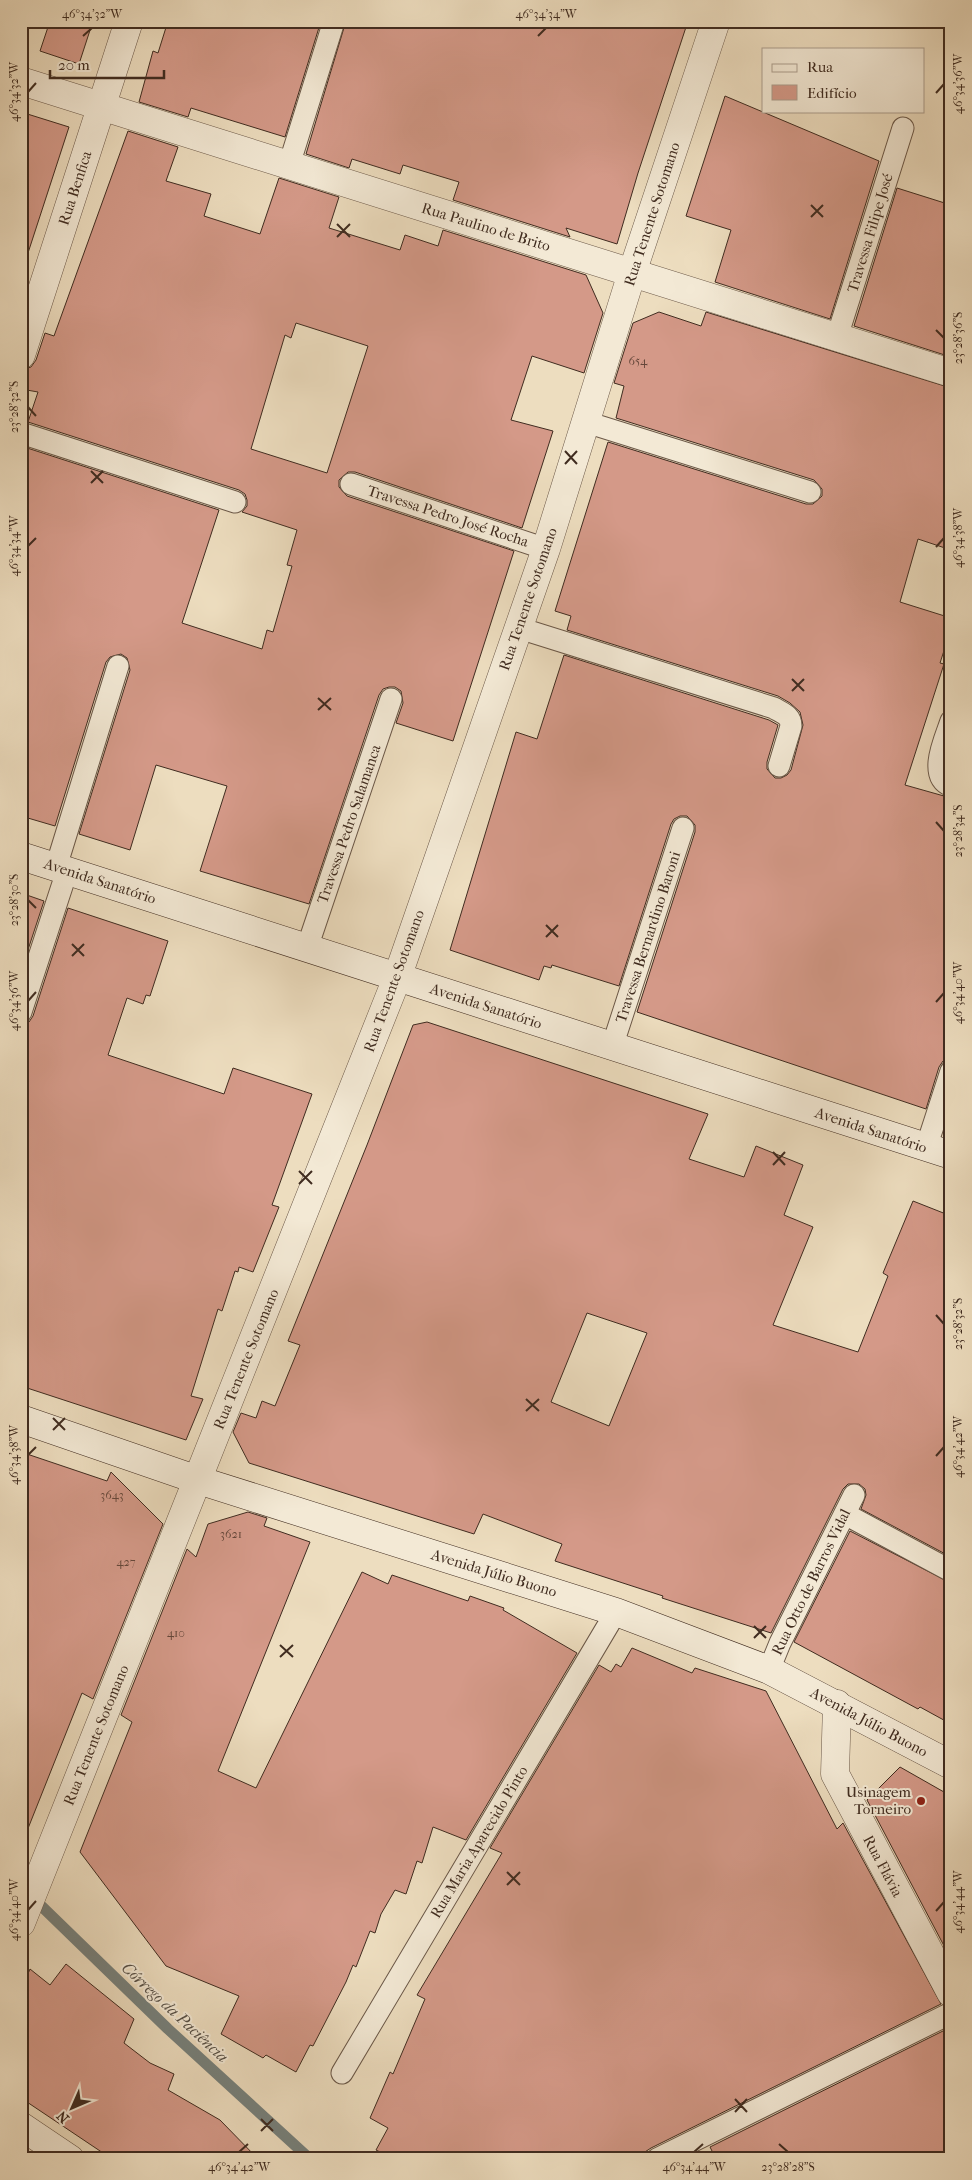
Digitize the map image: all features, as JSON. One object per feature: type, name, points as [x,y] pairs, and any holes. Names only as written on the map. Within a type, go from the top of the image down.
[{"type":"street","name":"Rua Benfica","points":[[21,355],[129,21]]},
{"type":"street","name":"Rua Tenente Sotomano","points":[[21,1923],[397,978],[546,549],[632,273],[716,21]]},
{"type":"street","name":"Rua Paulino de Brito","points":[[21,81],[951,373]]},
{"type":"street","name":"Avenida Sanatório","points":[[21,856],[938,1151]]},
{"type":"street","name":"Avenida Júlio Buono","points":[[21,1419],[198,1480],[616,1612],[769,1670],[951,1765]]},
{"type":"street","name":"Rua Flávia","points":[[837,1704],[835,1774],[951,1992]]},
{"type":"street","points":[[21,2126],[70,2159]]},
{"type":"lane","points":[[289,165],[334,21]]},
{"type":"lane","name":"Travessa Filipe José","points":[[837,337],[903,128]]},
{"type":"lane","points":[[586,422],[810,492]]},
{"type":"lane","points":[[21,433],[235,502]]},
{"type":"lane","name":"Travessa Pedro José Rocha","points":[[351,484],[546,549]]},
{"type":"lane","points":[[519,628],[774,708],[791,720],[791,726],[779,766]]},
{"type":"lane","points":[[21,1012],[118,666]]},
{"type":"lane","name":"Travessa Pedro Salamanca","points":[[307,948],[391,699]]},
{"type":"lane","points":[[951,721],[939,760],[940,774],[945,784],[951,786]]},
{"type":"lane","name":"Travessa Bernardino Baroni","points":[[612,1047],[683,828]]},
{"type":"lane","points":[[938,1151],[951,1071]]},
{"type":"lane","name":"Rua Otto de Barros Vidal","points":[[769,1670],[780,1643],[854,1494]]},
{"type":"lane","points":[[845,1514],[951,1571]]},
{"type":"lane","name":"Rua Maria Aparecido Pinto","points":[[342,2073],[616,1612]]},
{"type":"lane","points":[[658,2159],[951,2013]]},
{"type":"building","points":[[50,21],[93,21],[79,64],[40,51]]},
{"type":"building","points":[[168,21],[321,21],[285,137],[191,108],[188,117],[139,102],[153,51],[158,53]]},
{"type":"building","points":[[346,21],[688,21],[638,173],[617,244],[566,228],[570,237],[453,200],[459,182],[403,165],[400,174],[352,159],[349,168],[306,154]]},
{"type":"building","points":[[725,96],[879,161],[830,319],[715,282],[731,230],[686,216]]},
{"type":"building","points":[[21,112],[69,127],[27,256],[21,255]]},
{"type":"building","points":[[128,131],[178,147],[166,181],[211,194],[204,216],[260,234],[279,178],[339,197],[329,228],[400,250],[405,235],[438,246],[443,230],[586,275],[603,313],[584,373],[532,356],[511,420],[553,431],[522,528],[355,472],[348,472],[339,480],[339,487],[347,496],[514,551],[453,741],[396,723],[403,703],[401,691],[395,687],[383,689],[379,695],[309,904],[200,871],[227,786],[156,765],[130,850],[79,834],[130,670],[127,658],[121,654],[110,657],[106,662],[55,826],[21,816],[21,446],[219,510],[182,623],[262,649],[267,630],[273,632],[292,566],[287,565],[297,530],[242,512],[247,506],[247,500],[245,494],[239,490],[28,422],[38,392],[21,389],[21,370],[31,367],[36,360],[45,333],[54,336]],"holes":[[[296,323],[368,346],[327,473],[251,449],[285,335],[291,338]]]},
{"type":"building","points":[[897,188],[951,205],[951,357],[854,326]]},
{"type":"building","points":[[659,312],[701,326],[706,312],[951,388],[951,550],[918,539],[900,602],[951,618],[951,629],[940,663],[944,664],[905,785],[951,798],[951,1059],[943,1061],[939,1067],[926,1109],[637,1012],[695,832],[695,825],[687,816],[680,816],[674,819],[671,824],[619,986],[552,965],[551,968],[544,966],[539,980],[450,950],[516,732],[537,739],[564,655],[769,720],[778,725],[767,762],[767,769],[775,778],[787,775],[791,770],[803,725],[800,712],[790,703],[778,696],[567,630],[571,616],[555,611],[608,442],[806,504],[813,504],[822,496],[822,489],[814,480],[616,418],[624,386],[614,383],[633,323]]},
{"type":"building","points":[[21,893],[44,901],[21,971]]},
{"type":"building","points":[[68,908],[168,941],[150,996],[146,995],[143,1004],[127,998],[108,1055],[224,1094],[233,1068],[312,1094],[272,1205],[279,1207],[253,1272],[239,1267],[238,1272],[235,1271],[222,1311],[218,1309],[191,1396],[203,1399],[186,1440],[21,1386],[21,1024],[29,1022],[33,1016]]},
{"type":"building","points":[[427,1022],[708,1114],[689,1159],[744,1177],[756,1146],[803,1165],[784,1215],[813,1227],[773,1325],[858,1352],[888,1276],[883,1273],[913,1201],[951,1216],[951,1557],[861,1509],[866,1495],[865,1489],[859,1484],[848,1484],[843,1489],[771,1633],[555,1561],[562,1544],[483,1514],[474,1534],[249,1463],[233,1432],[241,1413],[256,1418],[262,1401],[275,1406],[300,1345],[288,1341],[413,1025]],"holes":[[[587,1313],[647,1333],[609,1426],[551,1402]]]},
{"type":"building","points":[[21,1452],[107,1481],[111,1472],[163,1524],[93,1699],[82,1693],[23,1841]]},
{"type":"building","points":[[248,1512],[267,1518],[264,1526],[310,1542],[218,1771],[256,1788],[362,1572],[388,1584],[392,1575],[468,1601],[470,1596],[504,1608],[503,1610],[577,1653],[466,1840],[433,1827],[422,1863],[417,1861],[406,1894],[395,1890],[381,1914],[375,1933],[370,1931],[356,1967],[353,1965],[313,2046],[310,2045],[296,2072],[266,2055],[263,2058],[221,2034],[239,1996],[166,1966],[80,1852],[132,1722],[121,1715],[187,1549],[196,1557],[208,1524]]},
{"type":"building","points":[[850,1531],[951,1583],[951,1724],[920,1707],[918,1709],[794,1642]]},
{"type":"building","points":[[632,1648],[692,1673],[695,1668],[766,1691],[837,1829],[843,1823],[941,2004],[651,2148],[634,2159],[394,2159],[376,2150],[388,2128],[370,2118],[390,2072],[393,2074],[425,1999],[417,1995],[502,1853],[490,1848],[599,1665],[611,1672],[616,1664],[621,1667]]},
{"type":"building","points":[[900,1767],[951,1796],[951,1959],[867,1800]]},
{"type":"building","points":[[66,1964],[134,2019],[124,2043],[150,2063],[174,2074],[168,2090],[220,2120],[258,2159],[112,2159],[21,2098],[21,1990],[30,1969],[50,1985]]},
{"type":"building","points":[[951,2027],[951,2159],[716,2159],[710,2147]]},
{"type":"waterway","name":"Córrego da Paciência","points":[[31,1896],[168,2029],[310,2159]]},
{"type":"place","name":"Usinagem Torneiro","points":[[921,1801]]}]
